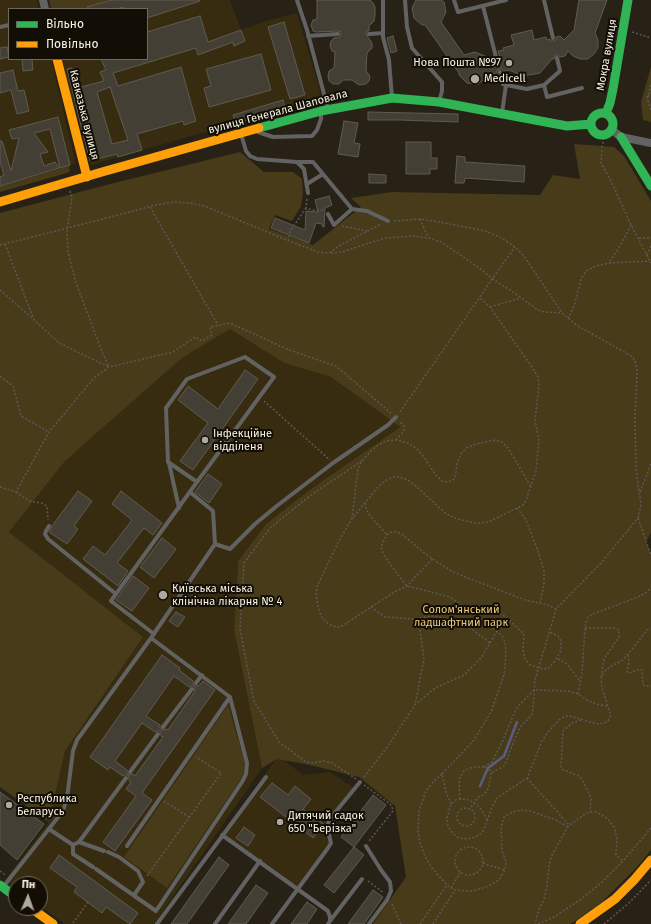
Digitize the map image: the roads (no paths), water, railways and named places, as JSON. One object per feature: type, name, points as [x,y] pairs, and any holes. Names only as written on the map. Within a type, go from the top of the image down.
[{"type":"street","name":"Мокра вулиця","points":[[606,113],[613,90],[628,0]]},
{"type":"street","name":"Кавказька вулиця","points":[[57,60],[87,177]]},
{"type":"street","name":"вулиця Генерала Шаповала","points":[[0,202],[325,110],[392,98],[439,102],[567,126],[591,124]]},
{"type":"street","points":[[601,112],[606,113],[611,116],[613,123],[612,130],[606,134],[599,134],[593,131],[591,121],[595,115],[601,112]]},
{"type":"street","points":[[612,130],[621,137],[651,186]]},
{"type":"street","points":[[621,137],[651,143]]},
{"type":"street","points":[[580,924],[615,898],[634,880],[651,860]]},
{"type":"street","points":[[41,916],[50,923]]},
{"type":"lane","points":[[252,130],[273,136],[312,136],[317,130],[325,110],[308,36],[297,0]]},
{"type":"lane","points":[[383,0],[383,37],[389,60],[392,98]]},
{"type":"lane","points":[[405,0],[407,26],[412,48],[442,82],[442,91],[439,102]]},
{"type":"lane","points":[[454,0],[458,12],[506,0]]},
{"type":"lane","points":[[544,0],[553,38]]},
{"type":"lane","points":[[483,6],[497,61]]},
{"type":"lane","points":[[368,34],[383,33]]},
{"type":"lane","points":[[308,36],[338,34]]},
{"type":"lane","points":[[500,72],[503,84],[506,85],[527,88],[544,85],[560,71],[557,58]]},
{"type":"lane","points":[[502,113],[506,85]]},
{"type":"lane","points":[[544,85],[546,97],[582,88]]},
{"type":"lane","points":[[241,134],[246,151],[250,156],[257,159],[313,162],[352,210]]},
{"type":"lane","points":[[297,162],[304,169],[308,193]]},
{"type":"lane","points":[[307,184],[323,174]]},
{"type":"lane","points":[[328,214],[334,225],[352,210],[367,211],[388,221]]},
{"type":"lane","points":[[73,845],[73,854],[156,911],[246,774],[248,763],[230,697],[111,602],[274,377],[245,357],[187,379],[166,408],[168,462],[179,508]]},
{"type":"lane","points":[[215,544],[230,549],[255,524],[278,505],[333,463],[388,425],[396,417]]},
{"type":"lane","points":[[168,462],[197,482]]},
{"type":"lane","points":[[1,888],[63,811],[67,798],[74,751],[78,740],[215,544],[213,511],[190,492]]},
{"type":"lane","points":[[49,526],[45,534],[48,539],[116,594]]},
{"type":"lane","points":[[196,683],[202,675]]},
{"type":"lane","points":[[163,727],[192,689]]},
{"type":"lane","points":[[127,846],[230,697]]},
{"type":"lane","points":[[130,772],[158,734]]},
{"type":"lane","points":[[157,924],[266,777]]},
{"type":"lane","points":[[73,845],[79,842],[126,778]]},
{"type":"lane","points":[[272,924],[328,848],[331,843],[328,831],[329,820],[360,782]]},
{"type":"lane","points":[[49,829],[73,845]]},
{"type":"lane","points":[[222,835],[328,911],[330,917],[329,923]]},
{"type":"lane","points":[[79,842],[119,857],[138,871],[143,882],[134,895]]},
{"type":"lane","points":[[366,846],[390,882],[391,891],[387,900],[370,924]]},
{"type":"lane","points":[[215,924],[260,861]]},
{"type":"lane","points":[[329,923],[362,879]]},
{"type":"waterway","points":[[480,786],[488,768],[504,756],[517,722]]},
{"type":"place","name":"Нова Пошта №97","points":[[509,63]]},
{"type":"place","name":"Medicell","points":[[475,79]]},
{"type":"place","name":"Інфекційне відділеня","points":[[205,440]]},
{"type":"place","name":"Київська міська клінічна лікарня № 4","points":[[163,595]]},
{"type":"place","name":"Республика Беларусь","points":[[9,805]]},
{"type":"place","name":"Дитячий садок 650 \"Берізка\"","points":[[280,822]]},
{"type":"park label","name":"Солом'янський ладшафтний парк","points":[[461,616]]}]
